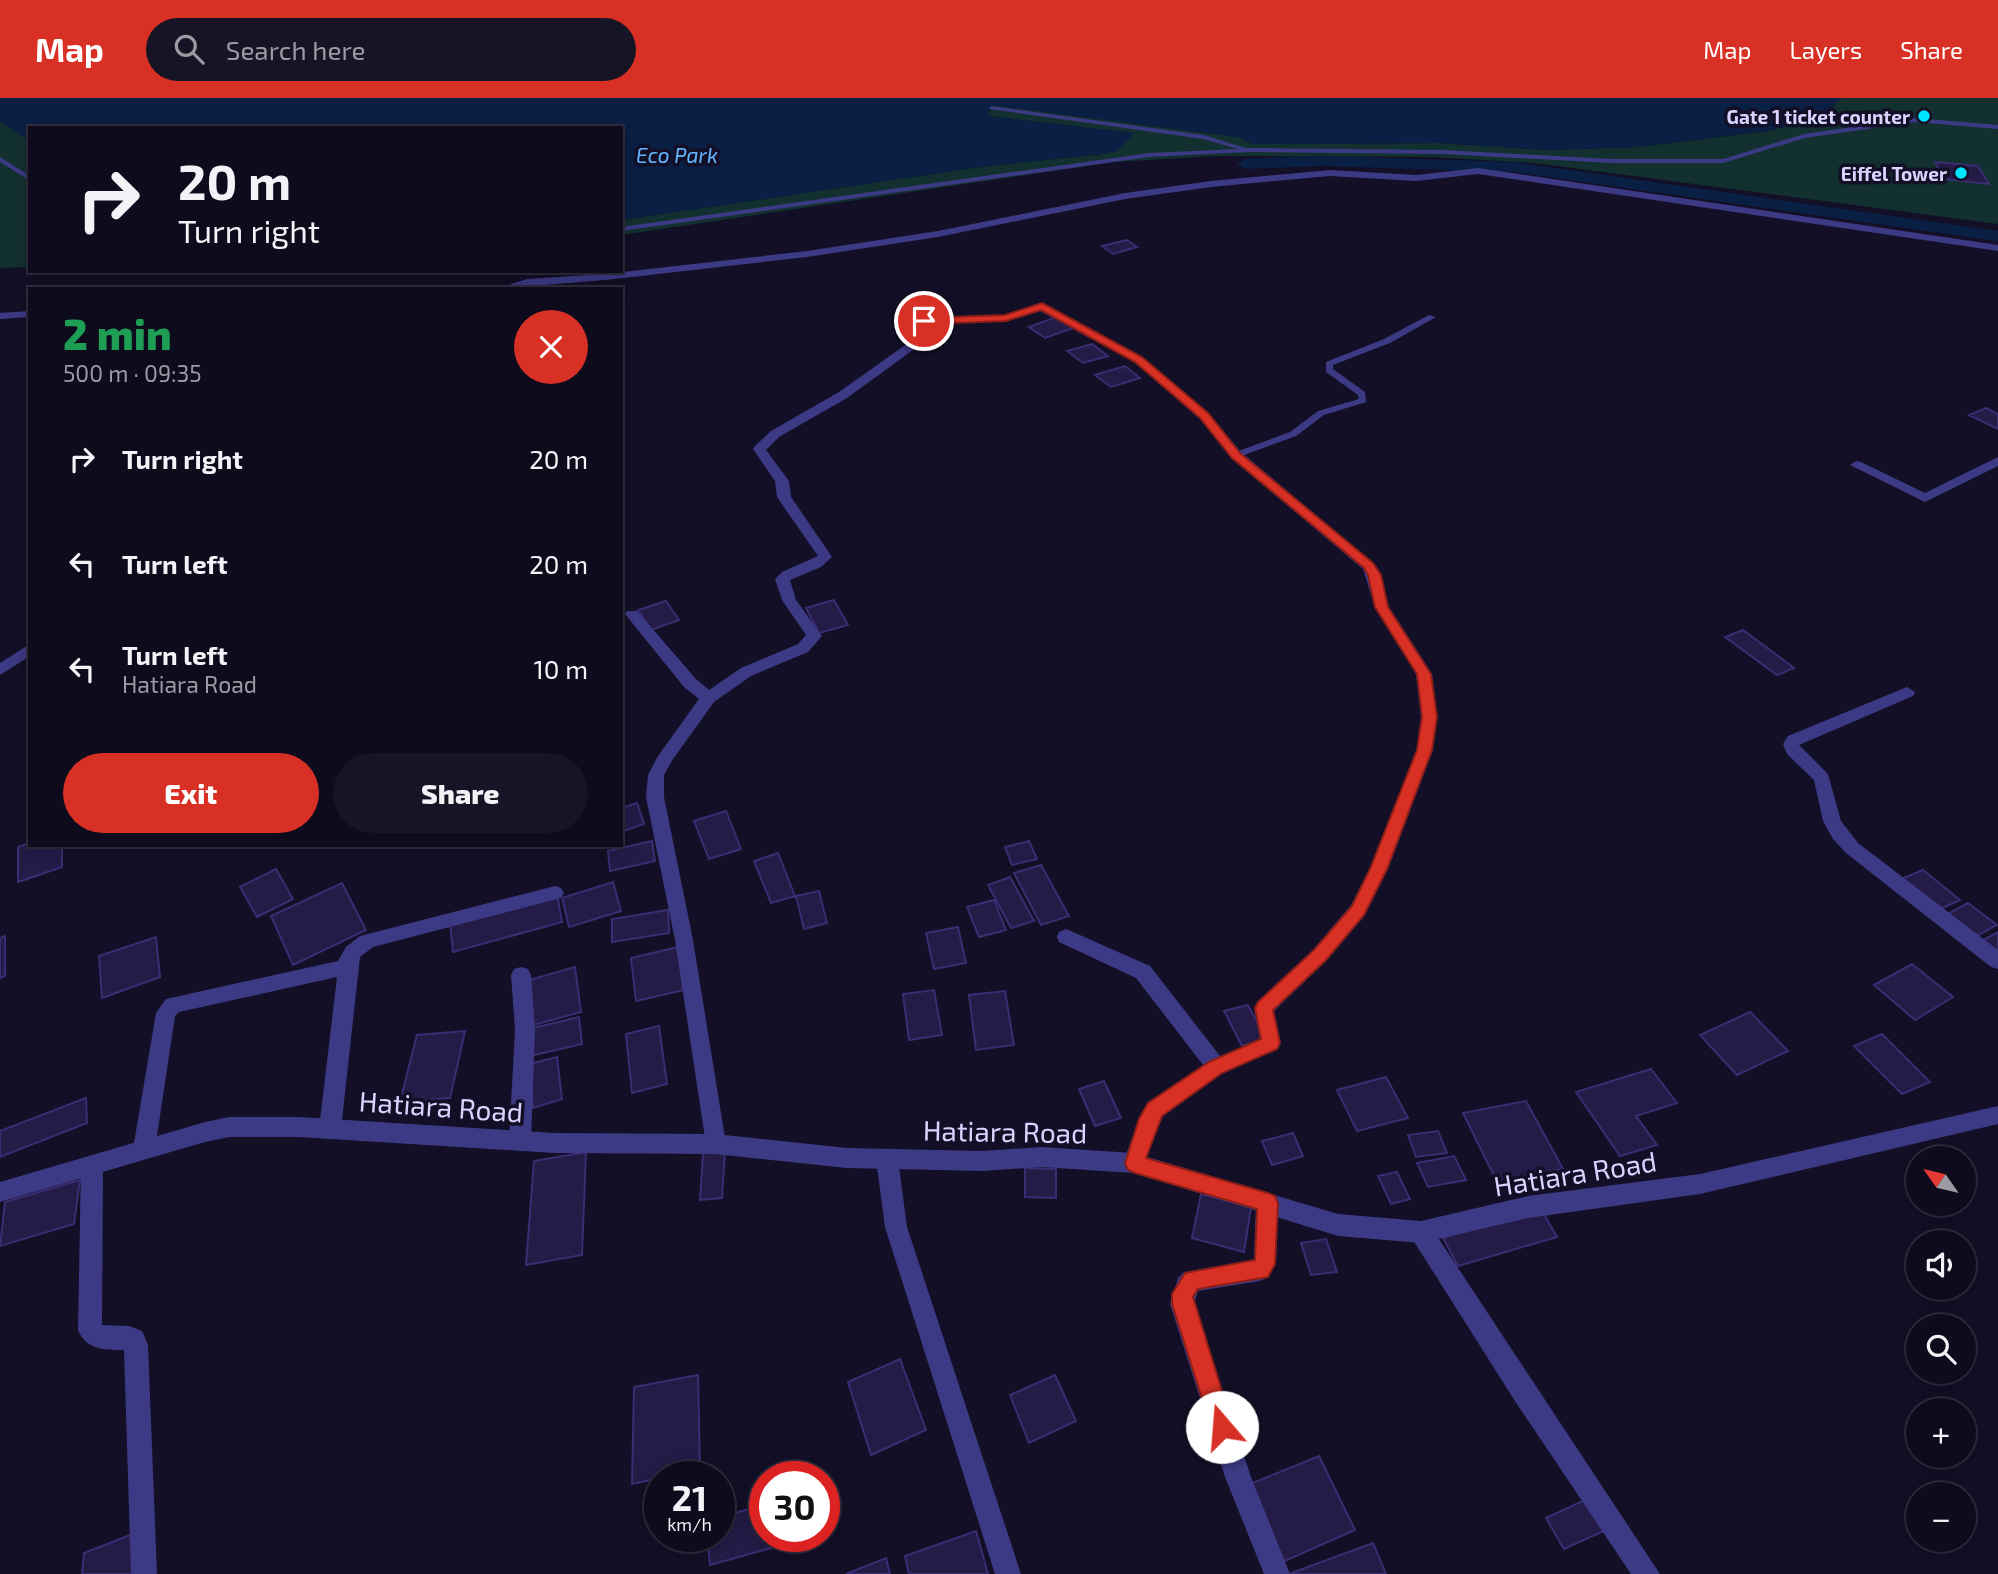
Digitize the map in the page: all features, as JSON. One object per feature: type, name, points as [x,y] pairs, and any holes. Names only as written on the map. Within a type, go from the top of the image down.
[{"type":"street","points":[[509,287],[527,282],[605,277],[807,254],[938,233],[1125,195],[1330,173],[1429,177],[1478,171],[1998,248]]},
{"type":"street","points":[[715,1144],[684,940],[654,797],[656,775],[666,756],[708,698],[746,672],[803,648],[814,636],[789,600],[782,579],[790,572],[819,563],[825,557],[784,497],[782,481],[759,449],[775,434],[843,395],[913,345],[920,326],[928,319],[1006,318],[1039,306],[1138,360],[1204,416],[1236,455],[1368,566],[1374,575],[1382,607],[1424,674],[1429,717],[1424,750],[1379,869],[1358,910],[1320,955],[1264,1008],[1270,1043],[1216,1067],[1152,1113],[1135,1163]]},
{"type":"street","points":[[0,316],[28,314]]},
{"type":"street","points":[[1856,465],[1925,498],[1998,461]]},
{"type":"street","points":[[632,614],[690,683],[708,698]]},
{"type":"street","points":[[0,670],[28,650]]},
{"type":"street","points":[[1907,692],[1794,740],[1791,744],[1793,750],[1822,778],[1832,821],[1839,834],[1852,848],[1998,961]]},
{"type":"street","points":[[330,1129],[348,967],[353,952],[367,941],[555,893]]},
{"type":"street","points":[[1066,937],[1143,972],[1216,1067]]},
{"type":"street","points":[[144,1149],[166,1013],[173,1004],[348,967]]},
{"type":"street","points":[[520,1141],[525,1030],[521,975]]},
{"type":"street","name":"Hatiara Road","points":[[0,1192],[229,1127],[330,1129],[520,1141],[715,1144],[847,1158],[983,1161],[1041,1157],[1135,1163],[1338,1225],[1421,1232],[1528,1207],[1700,1184],[1998,1115]]},
{"type":"street","points":[[887,1159],[896,1227],[1008,1574]]},
{"type":"street","points":[[92,1166],[90,1330],[97,1337],[129,1337],[134,1339],[136,1345],[144,1574]]},
{"type":"street","points":[[1268,1203],[1265,1264],[1260,1270],[1192,1280],[1186,1286],[1182,1304],[1238,1477],[1277,1574]]},
{"type":"street","points":[[1421,1232],[1521,1389],[1647,1574]]},
{"type":"lane","points":[[991,108],[1203,137],[1248,150]]},
{"type":"lane","points":[[623,229],[1149,155],[1248,150],[1444,152],[1612,162],[1723,161],[1804,136],[1915,120],[1998,127]]},
{"type":"lane","points":[[0,159],[28,178]]},
{"type":"lane","points":[[1236,455],[1293,434],[1321,413],[1363,400],[1362,394],[1329,370],[1329,364],[1387,341],[1432,317]]},
{"type":"green space","name":"Eco Park","points":[[1842,98],[1998,98],[1998,224],[1534,163],[1432,157],[1216,156],[1114,162],[623,235],[623,220],[987,166],[1102,154],[1133,133],[987,116],[992,105],[1238,137],[1253,144],[1440,143],[1546,150],[1638,147],[1767,131],[1821,119]]},
{"type":"green space","points":[[0,121],[28,140],[28,267],[0,268]]},
{"type":"water","name":"Eco Park","points":[[0,98],[1842,98],[1821,119],[1767,131],[1638,147],[1546,150],[1440,143],[1253,144],[1238,137],[992,105],[988,116],[1134,133],[1118,151],[1102,154],[987,166],[623,220],[623,126],[28,126],[28,140],[0,121]]},
{"type":"building","name":"Eiffel Tower","points":[[1935,162],[1978,166],[1989,184],[1944,179]]},
{"type":"building","points":[[1127,240],[1137,247],[1113,254],[1102,246]]},
{"type":"building","points":[[1056,317],[1073,328],[1045,338],[1029,327]]},
{"type":"building","points":[[1092,344],[1108,356],[1083,363],[1067,351]]},
{"type":"building","points":[[1125,366],[1140,378],[1111,387],[1095,375]]},
{"type":"building","points":[[1986,408],[1998,414],[1998,429],[1969,415]]},
{"type":"building","points":[[834,600],[848,625],[819,633],[806,608]]},
{"type":"building","points":[[666,601],[679,620],[651,630],[638,610]]},
{"type":"building","points":[[1743,630],[1794,668],[1777,675],[1725,637]]},
{"type":"building","points":[[637,803],[644,824],[623,831],[623,807]]},
{"type":"building","points":[[726,811],[741,849],[709,859],[694,821]]},
{"type":"building","points":[[652,841],[655,861],[610,871],[608,851]]},
{"type":"building","points":[[1029,841],[1037,859],[1012,865],[1005,847]]},
{"type":"building","points":[[28,844],[28,847],[62,847],[62,867],[18,882],[18,847]]},
{"type":"building","points":[[778,853],[795,896],[771,903],[754,861]]},
{"type":"building","points":[[1041,865],[1069,916],[1041,925],[1014,873]]},
{"type":"building","points":[[276,869],[293,899],[257,917],[240,887]]},
{"type":"building","points":[[1923,870],[1960,900],[1938,910],[1901,879]]},
{"type":"building","points":[[1010,877],[1034,921],[1011,928],[988,885]]},
{"type":"building","points":[[613,882],[621,911],[569,927],[562,898]]},
{"type":"building","points":[[342,883],[366,930],[293,965],[271,916]]},
{"type":"building","points":[[819,891],[827,923],[804,929],[796,896]]},
{"type":"building","points":[[557,894],[562,922],[453,952],[450,923]]},
{"type":"building","points":[[994,900],[1006,930],[979,937],[967,907]]},
{"type":"building","points":[[1968,903],[1997,925],[1973,938],[1944,916]]},
{"type":"building","points":[[668,910],[669,933],[612,942],[612,919]]},
{"type":"building","points":[[958,927],[966,963],[934,969],[926,933]]},
{"type":"building","points":[[1998,932],[1998,956],[1980,942]]},
{"type":"building","points":[[5,936],[5,976],[0,978],[0,938]]},
{"type":"building","points":[[156,937],[160,977],[102,998],[99,956]]},
{"type":"building","points":[[678,947],[684,990],[636,1001],[631,958]]},
{"type":"building","points":[[1912,964],[1953,997],[1915,1020],[1874,985]]},
{"type":"building","points":[[575,967],[581,1012],[530,1026],[526,981]]},
{"type":"building","points":[[934,990],[942,1035],[909,1040],[903,994]]},
{"type":"building","points":[[1005,991],[1014,1045],[976,1050],[969,995]]},
{"type":"building","points":[[1248,1005],[1266,1039],[1242,1046],[1224,1011]]},
{"type":"building","points":[[1750,1012],[1788,1051],[1737,1075],[1700,1035]]},
{"type":"building","points":[[579,1017],[582,1044],[530,1056],[529,1029]]},
{"type":"building","points":[[659,1026],[667,1084],[632,1093],[626,1034]]},
{"type":"building","points":[[465,1031],[450,1098],[400,1102],[417,1035]]},
{"type":"building","points":[[1882,1034],[1930,1082],[1902,1094],[1854,1046]]},
{"type":"building","points":[[557,1057],[562,1099],[533,1108],[529,1064]]},
{"type":"building","points":[[1651,1069],[1677,1103],[1636,1116],[1657,1145],[1620,1156],[1576,1092]]},
{"type":"building","points":[[1386,1077],[1408,1118],[1357,1131],[1337,1090]]},
{"type":"building","points":[[1104,1081],[1121,1118],[1095,1126],[1079,1089]]},
{"type":"building","points":[[86,1098],[87,1123],[0,1157],[0,1131]]},
{"type":"building","points":[[1526,1101],[1563,1169],[1497,1182],[1463,1113]]},
{"type":"building","points":[[1438,1131],[1447,1153],[1416,1157],[1408,1135]]},
{"type":"building","points":[[1293,1133],[1303,1156],[1272,1165],[1262,1141]]},
{"type":"building","points":[[725,1151],[722,1198],[700,1200],[703,1153]]},
{"type":"building","points":[[586,1152],[582,1255],[526,1265],[534,1161]]},
{"type":"building","points":[[1454,1156],[1466,1180],[1428,1187],[1417,1163]]},
{"type":"building","points":[[1025,1168],[1056,1169],[1056,1198],[1025,1197]]},
{"type":"building","points":[[1397,1172],[1410,1199],[1391,1204],[1378,1176]]},
{"type":"building","points":[[80,1180],[74,1224],[0,1246],[5,1202]]},
{"type":"building","points":[[1201,1194],[1251,1207],[1244,1252],[1192,1238]]},
{"type":"building","points":[[1541,1209],[1557,1237],[1458,1266],[1443,1238]]},
{"type":"building","points":[[1326,1239],[1337,1272],[1311,1275],[1301,1243]]},
{"type":"building","points":[[900,1359],[926,1430],[871,1455],[848,1382]]},
{"type":"building","points":[[698,1375],[700,1461],[644,1461],[644,1482],[632,1484],[634,1387]]},
{"type":"building","points":[[1055,1375],[1076,1421],[1029,1443],[1010,1395]]},
{"type":"building","points":[[1319,1456],[1355,1530],[1278,1564],[1243,1487]]},
{"type":"building","points":[[1589,1498],[1608,1529],[1564,1549],[1546,1518]]},
{"type":"building","points":[[749,1509],[749,1552],[757,1552],[710,1565],[709,1552],[735,1552],[735,1513]]},
{"type":"building","points":[[976,1531],[988,1574],[909,1574],[905,1556]]},
{"type":"building","points":[[138,1532],[136,1574],[82,1574],[84,1553]]},
{"type":"building","points":[[1373,1543],[1386,1574],[1289,1574]]},
{"type":"building","points":[[886,1558],[890,1574],[846,1574]]},
{"type":"waterway","points":[[1245,164],[1322,161],[1514,167],[1998,236]]},
{"type":"place","name":"Gate 1 ticket counter","points":[[1924,116]]},
{"type":"place","name":"Eiffel Tower","points":[[1961,173]]},
{"type":"route","points":[[924,321],[936,318],[1006,318],[1042,306],[1138,360],[1188,400],[1236,455],[1368,566],[1374,575],[1382,607],[1424,674],[1429,717],[1424,750],[1379,869],[1358,910],[1320,955],[1264,1008],[1263,1013],[1272,1039],[1270,1043],[1216,1067],[1155,1110],[1149,1119],[1135,1163],[1268,1203],[1265,1264],[1260,1270],[1192,1280],[1182,1294],[1182,1304],[1222,1427]]}]
